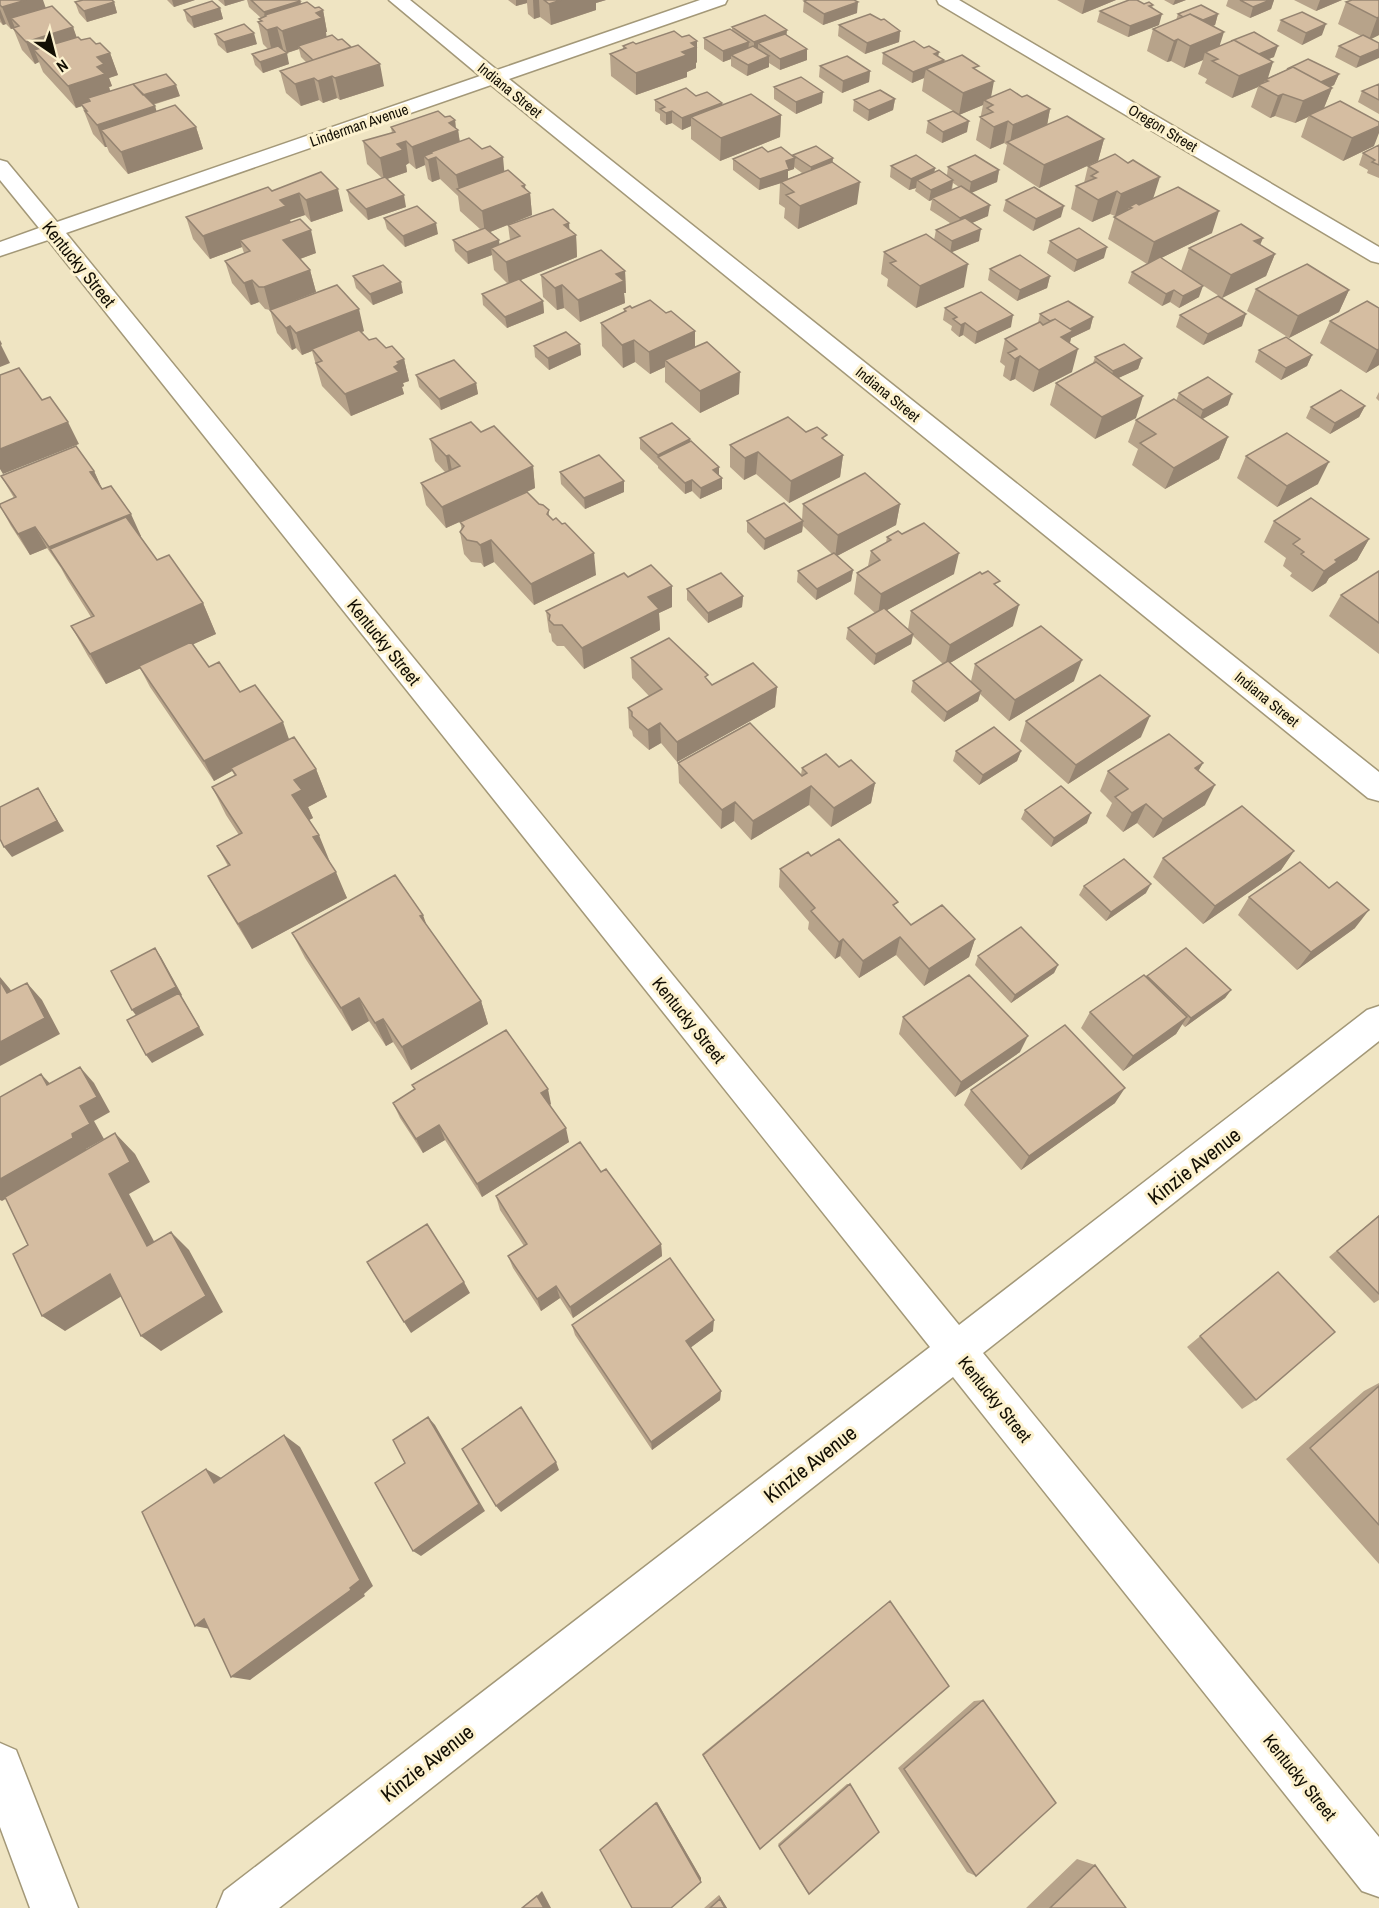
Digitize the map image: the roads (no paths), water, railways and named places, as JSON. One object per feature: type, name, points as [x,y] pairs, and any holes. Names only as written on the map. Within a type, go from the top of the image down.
[{"type":"street","name":"Indiana Street","points":[[398,0],[1379,789]]},
{"type":"street","name":"Linderman Avenue","points":[[0,249],[718,0]]},
{"type":"street","name":"Oregon Street","points":[[946,0],[1379,256]]},
{"type":"street","name":"Kentucky Street","points":[[0,166],[1379,1874]]},
{"type":"street","name":"Kinzie Avenue","points":[[241,1908],[1379,1021]]},
{"type":"street","points":[[0,1766],[54,1908]]}]
